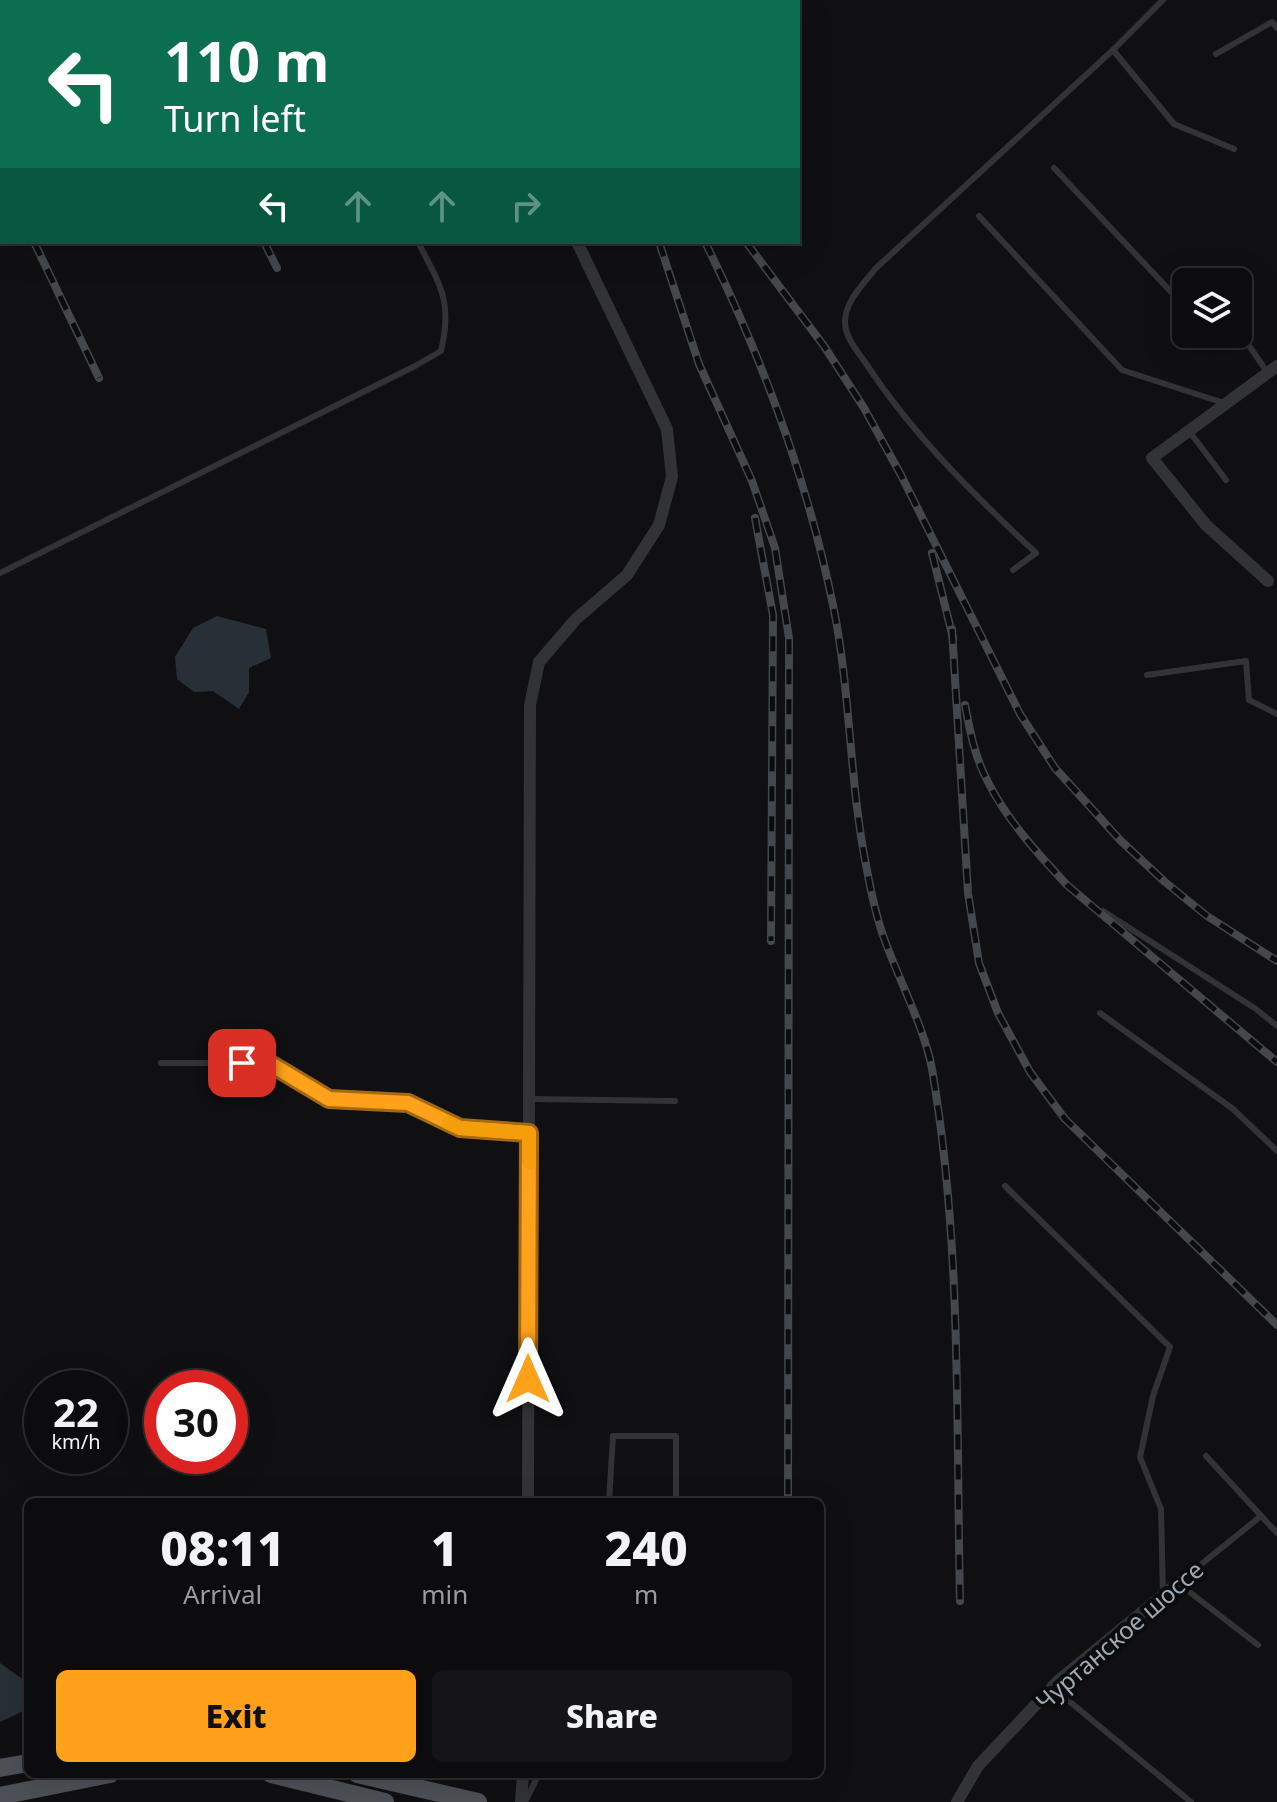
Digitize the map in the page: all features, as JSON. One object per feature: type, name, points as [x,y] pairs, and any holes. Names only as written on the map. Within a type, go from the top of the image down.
[{"type":"main road","points":[[0,1768],[24,1764]]},
{"type":"main road","points":[[0,1796],[90,1778]]},
{"type":"main road","points":[[287,1778],[385,1802]]},
{"type":"main road","points":[[374,1778],[478,1802]]},
{"type":"street","points":[[528,1498],[530,705],[539,662],[576,619],[627,575],[659,525],[672,477],[667,429],[578,244]]},
{"type":"street","points":[[1268,581],[1206,525],[1152,458],[1273,370]]},
{"type":"street","name":"Чуртанское шоссе","points":[[957,1802],[978,1766],[1052,1687],[1178,1583]]},
{"type":"street","points":[[523,1778],[523,1802]]},
{"type":"lane","points":[[1013,570],[1036,553],[931,450],[887,395],[850,340],[845,322],[851,300],[875,269],[1113,50],[1163,0]]},
{"type":"lane","points":[[1216,54],[1272,22],[1277,28]]},
{"type":"lane","points":[[1113,50],[1174,124],[1234,149]]},
{"type":"lane","points":[[1054,168],[1172,293]]},
{"type":"lane","points":[[979,216],[1122,370],[1226,404]]},
{"type":"lane","points":[[0,573],[441,351],[448,322],[444,292],[419,244]]},
{"type":"lane","points":[[1252,346],[1273,370]]},
{"type":"lane","points":[[1189,431],[1226,480]]},
{"type":"lane","points":[[1147,675],[1246,661],[1249,700],[1277,714]]},
{"type":"lane","points":[[1103,911],[1256,1009],[1277,1026]]},
{"type":"lane","points":[[1100,1013],[1233,1109],[1277,1151]]},
{"type":"lane","points":[[161,1063],[269,1063],[329,1099],[408,1103],[460,1128],[529,1133]]},
{"type":"lane","points":[[529,1099],[675,1101]]},
{"type":"lane","points":[[1005,1186],[1170,1347],[1153,1396],[1140,1457],[1161,1509],[1163,1595]]},
{"type":"lane","points":[[609,1498],[613,1436],[676,1436],[676,1498]]},
{"type":"lane","points":[[1206,1456],[1277,1533]]},
{"type":"lane","name":"Чуртанское шоссе","points":[[1178,1583],[1261,1516]]},
{"type":"lane","points":[[1178,1583],[1258,1645]]},
{"type":"lane","points":[[1052,1687],[1191,1802]]},
{"type":"lane","points":[[523,1802],[537,1778]]},
{"type":"shaded area","points":[[217,616],[266,629],[271,658],[249,668],[249,692],[239,709],[213,691],[194,692],[177,679],[175,657],[193,628]]},
{"type":"shaded area","points":[[0,1663],[24,1680],[24,1711],[0,1722]]},
{"type":"railway","points":[[35,244],[99,378]]},
{"type":"railway","points":[[265,244],[277,268]]},
{"type":"railway","points":[[660,244],[699,364],[752,481],[775,548],[789,638],[788,1498]]},
{"type":"railway","points":[[706,244],[764,374],[810,511],[839,638],[861,837],[872,895],[884,938],[917,1021],[932,1069],[942,1135],[953,1268],[960,1601]]},
{"type":"railway","points":[[748,244],[824,346],[864,408],[901,475],[1020,714],[1055,768],[1120,840],[1165,882],[1207,916],[1277,961]]},
{"type":"railway","points":[[755,518],[773,615],[771,941]]},
{"type":"railway","points":[[932,553],[953,638]]},
{"type":"railway","points":[[952,629],[968,893],[979,963],[998,1013],[1030,1072],[1065,1119],[1277,1325]]},
{"type":"railway","points":[[965,705],[983,773],[1004,810],[1034,849],[1067,885],[1277,1062]]},
{"type":"slow traffic","points":[[449,1123],[460,1128],[529,1133],[529,1162]]},
{"type":"route","points":[[242,1063],[269,1063],[329,1099],[408,1103],[460,1128],[529,1133],[528,1379]]}]
